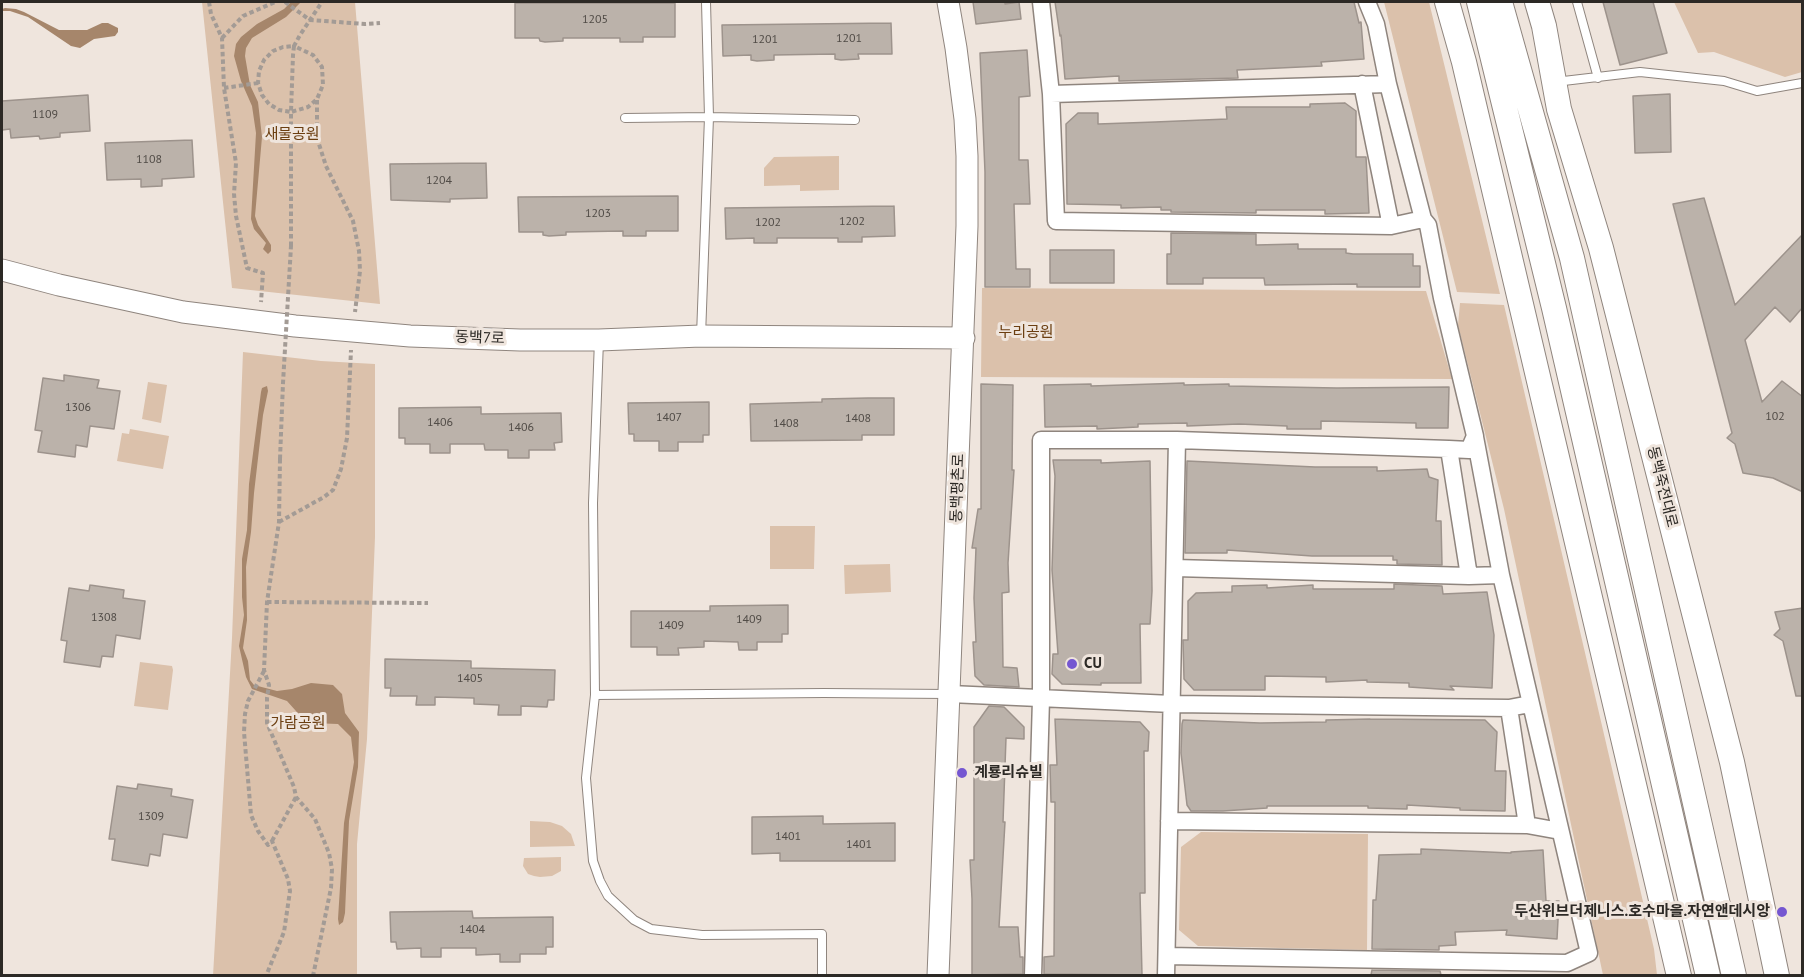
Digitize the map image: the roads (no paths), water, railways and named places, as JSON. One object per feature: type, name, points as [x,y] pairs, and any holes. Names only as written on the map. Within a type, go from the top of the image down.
[{"type":"main road","points":[[1447,2],[1464,62],[1679,975]]},
{"type":"main road","points":[[1479,2],[1554,308],[1708,975]]},
{"type":"main road","points":[[1500,2],[1572,258],[1734,975]]},
{"type":"main road","name":"동백죽전대로","points":[[1538,2],[1559,109],[1601,248],[1732,762],[1777,975]]},
{"type":"main road","points":[[1559,109],[1572,258]]},
{"type":"street","name":"동백평촌로","points":[[938,975],[964,338],[967,156],[961,83],[948,2]]},
{"type":"street","points":[[1041,2],[1051,94],[1056,221],[1391,226],[1422,219]]},
{"type":"street","points":[[1167,956],[1569,969],[1589,953],[1501,574],[1475,436],[1442,298],[1428,225],[1422,219],[1388,84],[1376,24],[1367,2]]},
{"type":"street","points":[[1362,84],[1391,226]]},
{"type":"street","points":[[1051,94],[1388,84]]},
{"type":"street","name":"동백7로","points":[[2,270],[131,302],[259,322],[355,332],[520,340],[701,336],[964,338]]},
{"type":"street","points":[[1033,975],[1041,699],[1041,440],[1177,440],[1469,450],[1475,436]]},
{"type":"street","points":[[1166,975],[1177,440]]},
{"type":"street","points":[[1449,449],[1469,576]]},
{"type":"street","points":[[1175,568],[1469,576],[1501,574]]},
{"type":"street","points":[[950,694],[1172,704],[1509,708],[1530,704]]},
{"type":"street","points":[[1509,708],[1527,825]]},
{"type":"street","points":[[1169,821],[1527,825],[1560,831]]},
{"type":"lane","points":[[701,336],[709,117],[706,2]]},
{"type":"lane","points":[[1577,2],[1598,78]]},
{"type":"lane","points":[[1555,82],[1640,72],[1724,81],[1757,91],[1803,83]]},
{"type":"lane","points":[[625,118],[855,120]]},
{"type":"lane","points":[[599,340],[592,503],[595,695],[586,778],[592,861],[608,896],[634,920],[651,929],[702,935],[822,934],[822,975]]},
{"type":"lane","points":[[595,695],[950,694]]},
{"type":"place","name":"CU","points":[[1072,664]]},
{"type":"place","name":"계룡리슈빌","points":[[962,773]]},
{"type":"place","name":"두산위브더제니스.호수마을.자연앤데시앙","points":[[1782,912]]},
{"type":"park label","name":"새물공원","points":[[292,135]]},
{"type":"park label","name":"누리공원","points":[[1026,333]]},
{"type":"park label","name":"가람공원","points":[[298,724]]}]
